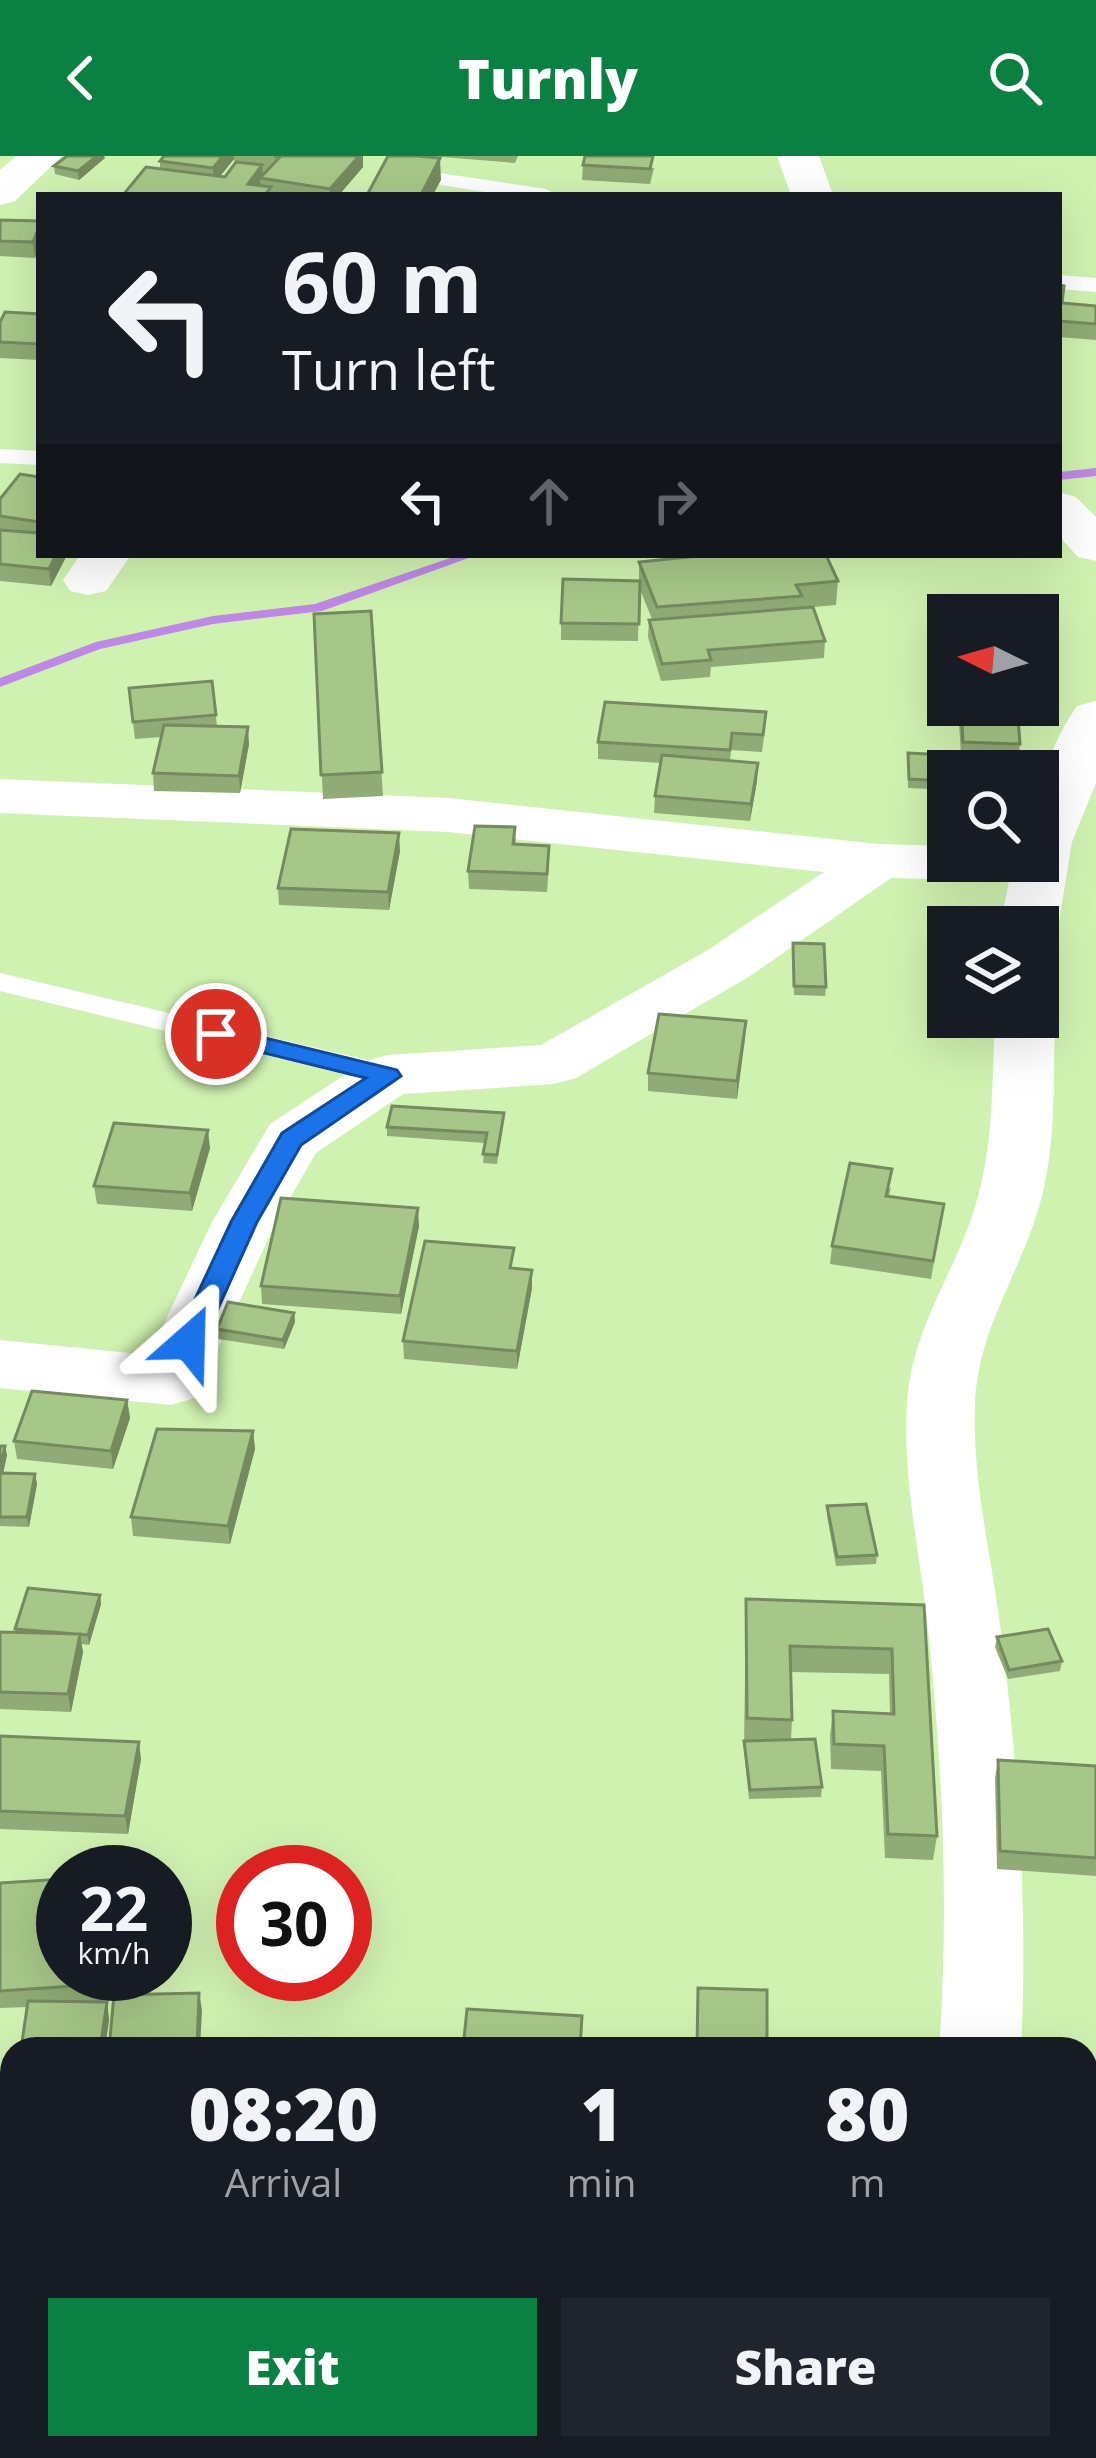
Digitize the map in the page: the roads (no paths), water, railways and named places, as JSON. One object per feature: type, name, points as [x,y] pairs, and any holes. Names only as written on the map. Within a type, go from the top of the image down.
[{"type":"street","points":[[0,192],[41,156]]},
{"type":"street","points":[[798,156],[811,192]]},
{"type":"street","points":[[1062,510],[1096,546]]},
{"type":"street","points":[[1059,806],[1096,717]]},
{"type":"street","points":[[0,796],[448,815],[879,862],[927,863]]},
{"type":"street","points":[[0,1364],[171,1382],[244,1222],[292,1139],[388,1076],[554,1064],[729,963],[879,862]]},
{"type":"street","points":[[981,2037],[986,1969],[970,1674],[943,1437],[943,1377],[957,1322],[1006,1209],[1019,1150],[1024,1038]]},
{"type":"lane","points":[[384,174],[523,192]]},
{"type":"lane","points":[[1062,282],[1096,285]]},
{"type":"lane","points":[[0,455],[36,458]]},
{"type":"lane","points":[[0,982],[388,1076]]},
{"type":"waterway","points":[[1062,476],[1096,472]]},
{"type":"waterway","points":[[0,683],[96,646],[213,620],[317,608],[462,558]]}]
